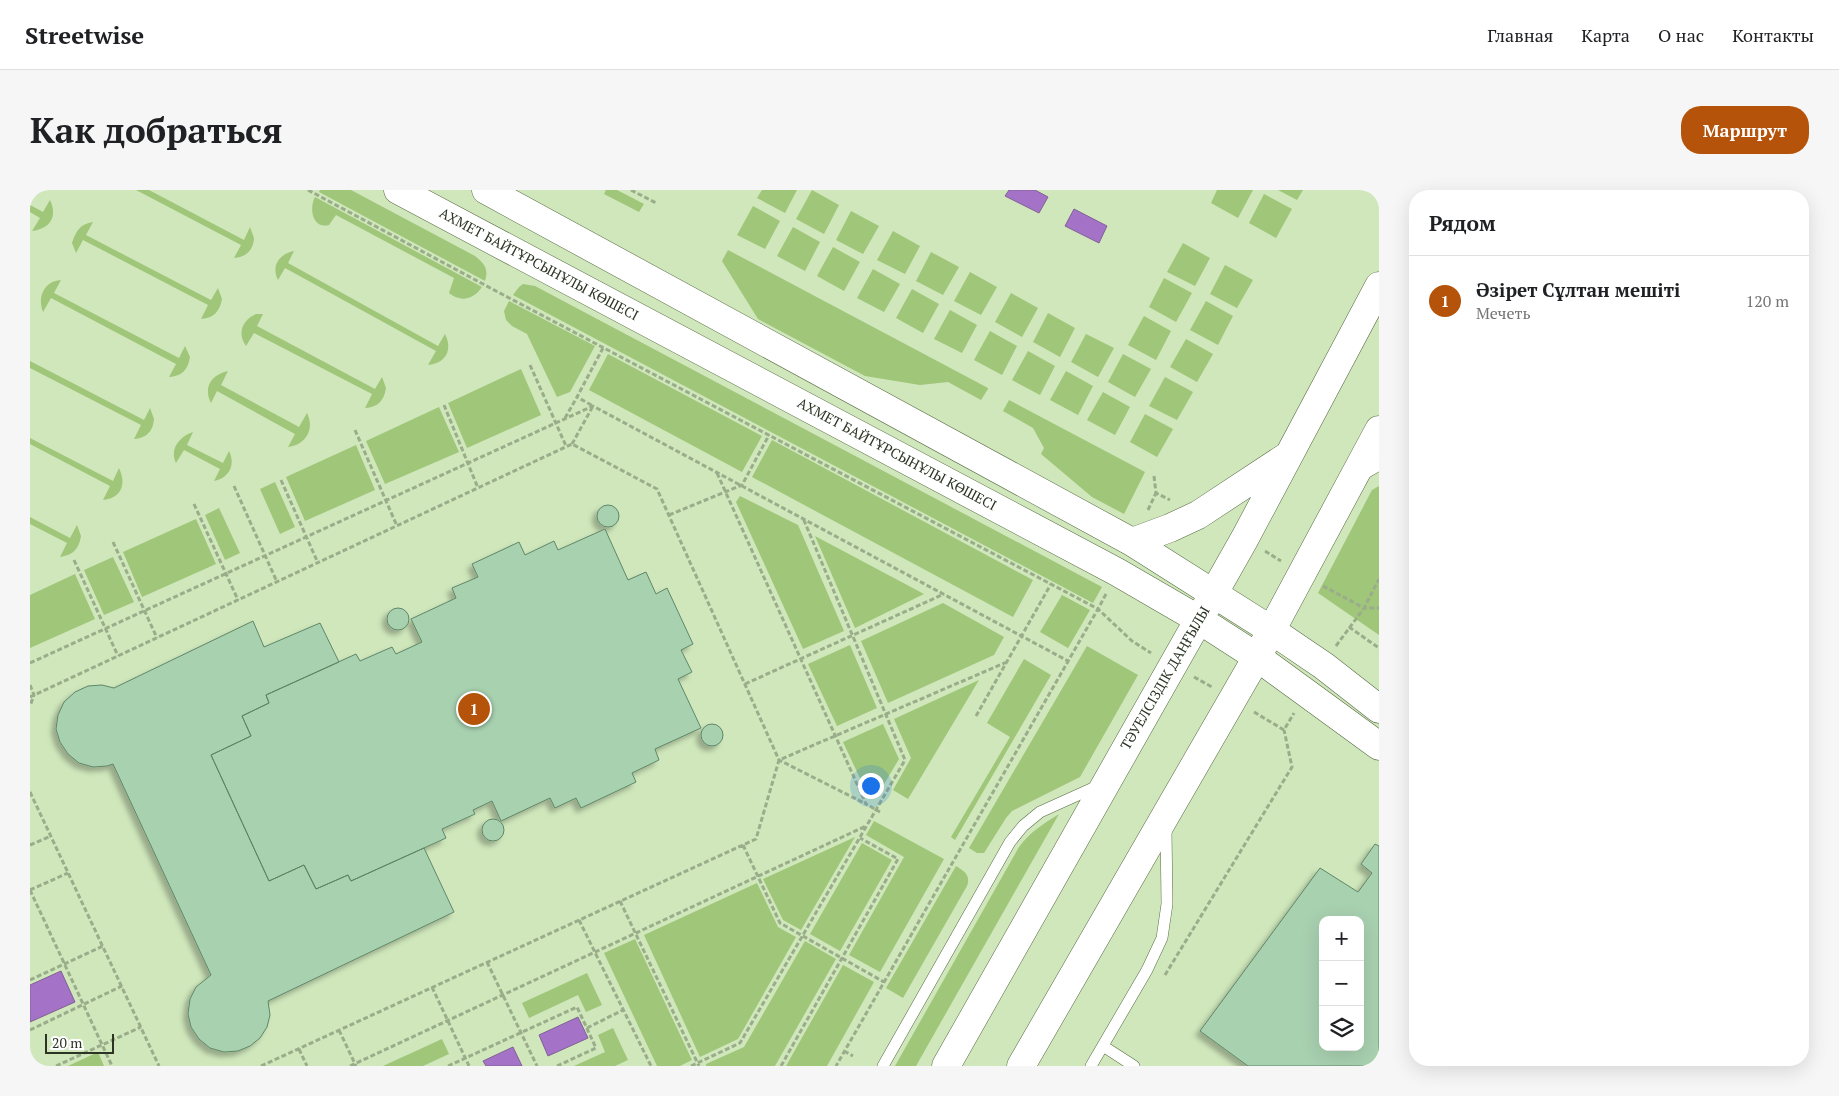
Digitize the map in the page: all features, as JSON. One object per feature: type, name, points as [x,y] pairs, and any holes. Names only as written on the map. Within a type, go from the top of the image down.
[{"type":"street","name":"АХМЕТ БАЙТҰРСЫНҰЛЫ КӨШЕСІ","points":[[398,190],[1108,567],[1198,619],[1257,658],[1379,746]]},
{"type":"street","points":[[486,190],[1132,542],[1271,630],[1324,666],[1379,709]]},
{"type":"street","name":"ТӘУЕЛСІЗДІК ДАҢҒЫЛЫ","points":[[946,1066],[1245,538],[1379,286]]},
{"type":"street","points":[[1021,1066],[1257,658],[1379,430]]},
{"type":"street","points":[[1132,542],[1198,515],[1289,455]]},
{"type":"lane","points":[[1352,482],[1379,465]]},
{"type":"lane","points":[[883,1066],[1014,837],[1023,826],[1040,812],[1106,782]]},
{"type":"lane","points":[[1091,1066],[1147,970],[1162,938],[1167,904],[1165,868],[1166,815]]},
{"type":"lane","points":[[1103,1046],[1134,1066]]},
{"type":"path","points":[[308,190],[1098,609],[836,1066]]},
{"type":"path","points":[[631,190],[656,203]]},
{"type":"path","points":[[565,418],[603,348]]},
{"type":"path","points":[[530,365],[566,446]]},
{"type":"path","points":[[577,397],[1068,661]]},
{"type":"path","points":[[444,404],[478,488]]},
{"type":"path","points":[[30,663],[593,406]]},
{"type":"path","points":[[30,697],[572,444],[593,406]]},
{"type":"path","points":[[355,430],[397,526]]},
{"type":"path","points":[[669,515],[742,485],[769,435]]},
{"type":"path","points":[[572,444],[657,490],[779,760],[878,811]]},
{"type":"path","points":[[717,472],[866,804]]},
{"type":"path","points":[[281,480],[318,562]]},
{"type":"path","points":[[234,486],[277,582]]},
{"type":"path","points":[[194,504],[238,600]]},
{"type":"path","points":[[691,1066],[740,1043],[867,825],[878,811],[905,760],[803,518]]},
{"type":"path","points":[[113,542],[157,638]]},
{"type":"path","points":[[74,560],[118,656]]},
{"type":"path","points":[[976,716],[1051,584]]},
{"type":"path","points":[[745,684],[944,594]]},
{"type":"path","points":[[1349,627],[1379,648]]},
{"type":"path","points":[[779,760],[1007,662]]},
{"type":"path","points":[[30,685],[34,695],[30,706]]},
{"type":"path","points":[[1163,980],[1292,767],[1284,730]]},
{"type":"path","points":[[261,1066],[756,839],[779,760]]},
{"type":"path","points":[[30,792],[31,798],[51,836],[159,1066]]},
{"type":"path","points":[[350,1066],[867,825]]},
{"type":"path","points":[[30,845],[51,836]]},
{"type":"path","points":[[781,1066],[898,859],[860,838]]},
{"type":"path","points":[[743,845],[780,923],[884,982]]},
{"type":"path","points":[[68,873],[30,890],[112,1066]]},
{"type":"path","points":[[620,901],[698,1064]]},
{"type":"path","points":[[579,920],[650,1066]]},
{"type":"path","points":[[30,980],[103,946]]},
{"type":"path","points":[[487,962],[537,1066]]},
{"type":"path","points":[[30,1030],[122,986]]},
{"type":"path","points":[[432,987],[469,1066]]},
{"type":"path","points":[[448,1066],[577,1007],[596,1048],[557,1066]]},
{"type":"path","points":[[587,1028],[623,1010]]},
{"type":"path","points":[[56,1066],[141,1027]]},
{"type":"path","points":[[339,1030],[355,1065]]},
{"type":"path","points":[[299,1049],[306,1066]]},
{"type":"path","points":[[844,1051],[852,1056]]},
{"type":"green space","points":[[136,190],[149,190],[244,240],[250,227],[254,238],[250,250],[245,255],[234,258],[241,245]]},
{"type":"green space","points":[[320,190],[351,190],[475,256],[485,267],[485,281],[319,192]]},
{"type":"green space","points":[[606,190],[617,190],[644,204],[639,212],[604,194]]},
{"type":"green space","points":[[762,190],[797,190],[785,213],[757,198]]},
{"type":"green space","points":[[812,190],[839,205],[824,234],[796,219]]},
{"type":"green space","points":[[1217,190],[1253,190],[1238,218],[1211,203]]},
{"type":"green space","points":[[1278,190],[1303,190],[1297,200]]},
{"type":"green space","points":[[1264,194],[1292,209],[1276,238],[1249,223]]},
{"type":"green space","points":[[315,197],[482,287],[471,297],[458,298],[449,293],[454,278],[336,215],[329,225],[319,224],[313,217],[312,212]]},
{"type":"green space","points":[[50,200],[53,212],[51,221],[44,228],[32,231],[40,218],[30,212],[30,205],[43,212]]},
{"type":"green space","points":[[753,206],[780,221],[765,249],[737,235]]},
{"type":"green space","points":[[851,211],[879,226],[863,254],[836,240]]},
{"type":"green space","points":[[93,222],[86,235],[211,300],[218,288],[222,299],[218,310],[213,315],[201,319],[208,305],[83,240],[76,253],[72,243],[75,235],[82,226]]},
{"type":"green space","points":[[793,227],[820,242],[805,271],[777,256]]},
{"type":"green space","points":[[893,231],[920,246],[905,274],[877,260]]},
{"type":"green space","points":[[1183,243],[1210,258],[1195,286],[1167,272]]},
{"type":"green space","points":[[833,247],[860,262],[844,291],[817,276]]},
{"type":"green space","points":[[728,250],[988,389],[981,400],[948,382],[920,385],[865,376],[758,319],[722,261]]},
{"type":"green space","points":[[294,251],[288,263],[438,346],[445,334],[448,345],[446,355],[439,362],[428,365],[436,351],[285,268],[278,280],[275,270],[278,261],[284,255]]},
{"type":"green space","points":[[931,252],[959,267],[943,295],[916,281]]},
{"type":"green space","points":[[1225,265],[1253,280],[1237,308],[1210,294]]},
{"type":"green space","points":[[873,269],[900,284],[884,312],[857,298]]},
{"type":"green space","points":[[970,272],[997,287],[981,315],[954,301]]},
{"type":"green space","points":[[1164,278],[1192,293],[1176,322],[1149,307]]},
{"type":"green space","points":[[61,280],[54,293],[179,358],[185,346],[190,357],[184,372],[169,377],[176,364],[51,298],[43,312],[41,301],[43,291],[50,283]]},
{"type":"green space","points":[[523,284],[535,286],[1102,587],[1093,603],[513,295]]},
{"type":"green space","points":[[912,289],[939,304],[923,333],[896,318]]},
{"type":"green space","points":[[1011,293],[1038,308],[1022,337],[995,322]]},
{"type":"green space","points":[[509,301],[595,346],[570,392],[557,397],[527,334],[512,326],[506,320],[504,311]]},
{"type":"green space","points":[[1206,301],[1233,316],[1218,345],[1190,330]]},
{"type":"green space","points":[[950,310],[977,325],[962,353],[934,339]]},
{"type":"green space","points":[[1048,313],[1075,328],[1060,357],[1033,342]]},
{"type":"green space","points":[[256,314],[263,314],[257,326],[375,389],[382,377],[386,388],[382,400],[377,405],[365,408],[372,394],[254,333],[246,346],[242,337],[242,328],[247,320]]},
{"type":"green space","points":[[1144,316],[1171,331],[1156,360],[1128,345]]},
{"type":"green space","points":[[990,331],[1017,346],[1002,375],[974,360]]},
{"type":"green space","points":[[1086,334],[1114,348],[1098,377],[1071,362]]},
{"type":"green space","points":[[1186,339],[1213,354],[1197,382],[1170,367]]},
{"type":"green space","points":[[1028,351],[1055,366],[1040,395],[1012,380]]},
{"type":"green space","points":[[608,354],[762,436],[742,472],[589,390]]},
{"type":"green space","points":[[1123,354],[1151,369],[1135,397],[1108,382]]},
{"type":"green space","points":[[30,361],[144,420],[150,408],[154,419],[150,431],[145,436],[134,439],[141,425],[30,368]]},
{"type":"green space","points":[[521,369],[541,415],[467,448],[448,403]]},
{"type":"green space","points":[[228,371],[221,385],[299,427],[307,413],[310,425],[304,440],[288,447],[295,434],[217,391],[211,403],[208,392],[210,382],[217,375]]},
{"type":"green space","points":[[1066,371],[1093,386],[1078,415],[1050,400]]},
{"type":"green space","points":[[1165,377],[1193,392],[1177,420],[1149,406]]},
{"type":"green space","points":[[1103,392],[1130,407],[1115,435],[1087,420]]},
{"type":"green space","points":[[1009,400],[1145,472],[1124,514],[1092,497],[1041,454],[1044,448],[1033,428],[1003,411]]},
{"type":"green space","points":[[439,407],[459,452],[385,484],[366,441]]},
{"type":"green space","points":[[1145,414],[1173,429],[1157,457],[1130,442]]},
{"type":"green space","points":[[193,432],[187,445],[223,463],[229,451],[232,461],[230,470],[224,477],[214,481],[220,469],[184,450],[176,463],[174,453],[177,444]]},
{"type":"green space","points":[[30,438],[113,481],[119,468],[122,480],[121,490],[114,497],[103,500],[110,486],[30,444]]},
{"type":"green space","points":[[772,440],[1033,580],[1013,617],[752,477]]},
{"type":"green space","points":[[356,445],[375,490],[305,521],[286,477]]},
{"type":"green space","points":[[275,482],[295,527],[280,534],[260,489]]},
{"type":"green space","points":[[1379,486],[1379,635],[1318,593],[1372,490]]},
{"type":"green space","points":[[740,496],[798,525],[844,631],[803,649],[736,502]]},
{"type":"green space","points":[[219,508],[240,553],[225,560],[205,515]]},
{"type":"green space","points":[[30,517],[70,538],[77,525],[81,536],[77,548],[72,553],[60,557],[67,543],[30,524]]},
{"type":"green space","points":[[196,519],[216,564],[142,597],[123,552]]},
{"type":"green space","points":[[815,536],[924,594],[855,628]]},
{"type":"green space","points":[[113,557],[134,602],[104,615],[84,570]]},
{"type":"green space","points":[[75,574],[95,619],[30,648],[30,595]]},
{"type":"green space","points":[[1062,595],[1090,610],[1068,648],[1040,632]]},
{"type":"green space","points":[[943,603],[1004,637],[994,655],[888,703],[861,641]]},
{"type":"green space","points":[[850,645],[877,708],[837,726],[808,664]]},
{"type":"green space","points":[[1087,646],[1138,675],[1080,777],[1012,811],[984,853],[977,853],[969,848]]},
{"type":"green space","points":[[1024,659],[1051,675],[955,840],[951,837],[1010,737],[987,723]]},
{"type":"green space","points":[[979,680],[908,799],[893,790],[911,758],[894,719]]},
{"type":"green space","points":[[883,724],[899,759],[877,796],[865,789],[843,742]]},
{"type":"green space","points":[[1059,814],[916,1066],[895,1066],[1019,847],[1032,833]]},
{"type":"green space","points":[[874,821],[944,859],[880,972],[849,955],[904,857],[866,835]]},
{"type":"green space","points":[[855,837],[801,930],[783,920],[763,879]]},
{"type":"green space","points":[[862,843],[892,860],[840,951],[810,934]]},
{"type":"green space","points":[[956,866],[967,876],[967,886],[903,998],[886,988]]},
{"type":"green space","points":[[757,883],[778,927],[796,937],[738,1039],[700,1057],[644,935]]},
{"type":"green space","points":[[635,939],[692,1060],[680,1066],[657,1066],[604,953]]},
{"type":"green space","points":[[805,941],[836,959],[775,1066],[706,1066],[706,1064],[744,1047]]},
{"type":"green space","points":[[843,965],[874,982],[827,1066],[786,1066]]},
{"type":"green space","points":[[587,973],[602,1005],[586,1012],[578,995],[529,1018],[522,1003]]},
{"type":"green space","points":[[613,1028],[628,1060],[615,1066],[574,1066],[605,1052],[598,1035]]},
{"type":"green space","points":[[442,1039],[449,1054],[423,1066],[383,1066]]},
{"type":"green space","points":[[98,1052],[104,1066],[68,1066]]},
{"type":"shaded area","points":[[1009,190],[1035,190],[1048,197],[1039,213],[1005,196]]},
{"type":"shaded area","points":[[1074,209],[1107,226],[1099,243],[1065,226]]},
{"type":"shaded area","points":[[61,971],[75,1002],[30,1022],[30,985]]},
{"type":"shaded area","points":[[578,1017],[588,1038],[548,1056],[539,1035]]},
{"type":"shaded area","points":[[513,1047],[522,1066],[486,1066],[483,1061]]},
{"type":"building","points":[[608,505],[616,508],[619,516],[616,524],[608,527],[600,524],[597,516],[600,508]]},
{"type":"building","points":[[605,529],[628,580],[646,572],[656,594],[667,588],[693,644],[681,650],[692,672],[678,679],[701,728],[655,749],[659,760],[632,773],[636,782],[581,808],[576,798],[555,808],[550,798],[501,821],[492,801],[473,810],[475,814],[442,829],[446,838],[351,881],[348,875],[316,889],[304,865],[269,881],[211,755],[251,736],[242,716],[269,703],[266,695],[356,654],[360,661],[392,647],[396,654],[422,642],[411,619],[456,598],[452,588],[478,577],[472,564],[519,542],[525,555],[554,541],[558,550]]},
{"type":"building","points":[[398,608],[406,611],[409,619],[406,627],[398,630],[390,627],[387,619],[390,611]]},
{"type":"building","points":[[253,621],[264,647],[320,623],[339,662],[266,695],[269,703],[242,716],[251,736],[211,755],[269,881],[304,865],[316,889],[348,875],[351,881],[424,848],[454,912],[268,1001],[270,1015],[267,1027],[260,1038],[250,1046],[238,1051],[224,1052],[210,1048],[199,1039],[191,1027],[188,1014],[190,999],[196,987],[211,975],[113,764],[93,767],[79,763],[68,754],[60,742],[56,729],[58,715],[64,702],[75,692],[88,686],[102,685],[114,688]]},
{"type":"building","points":[[712,724],[720,727],[723,735],[720,743],[712,746],[704,743],[701,735],[704,727]]},
{"type":"building","points":[[493,819],[501,822],[504,830],[501,838],[493,841],[485,838],[482,830],[485,822]]},
{"type":"building","points":[[1375,844],[1379,846],[1379,1066],[1248,1066],[1200,1031],[1320,868],[1358,892],[1372,873],[1361,864]]},
{"type":"place","name":"Әзірет Сұлтан мешіті","points":[[474,709]]}]
